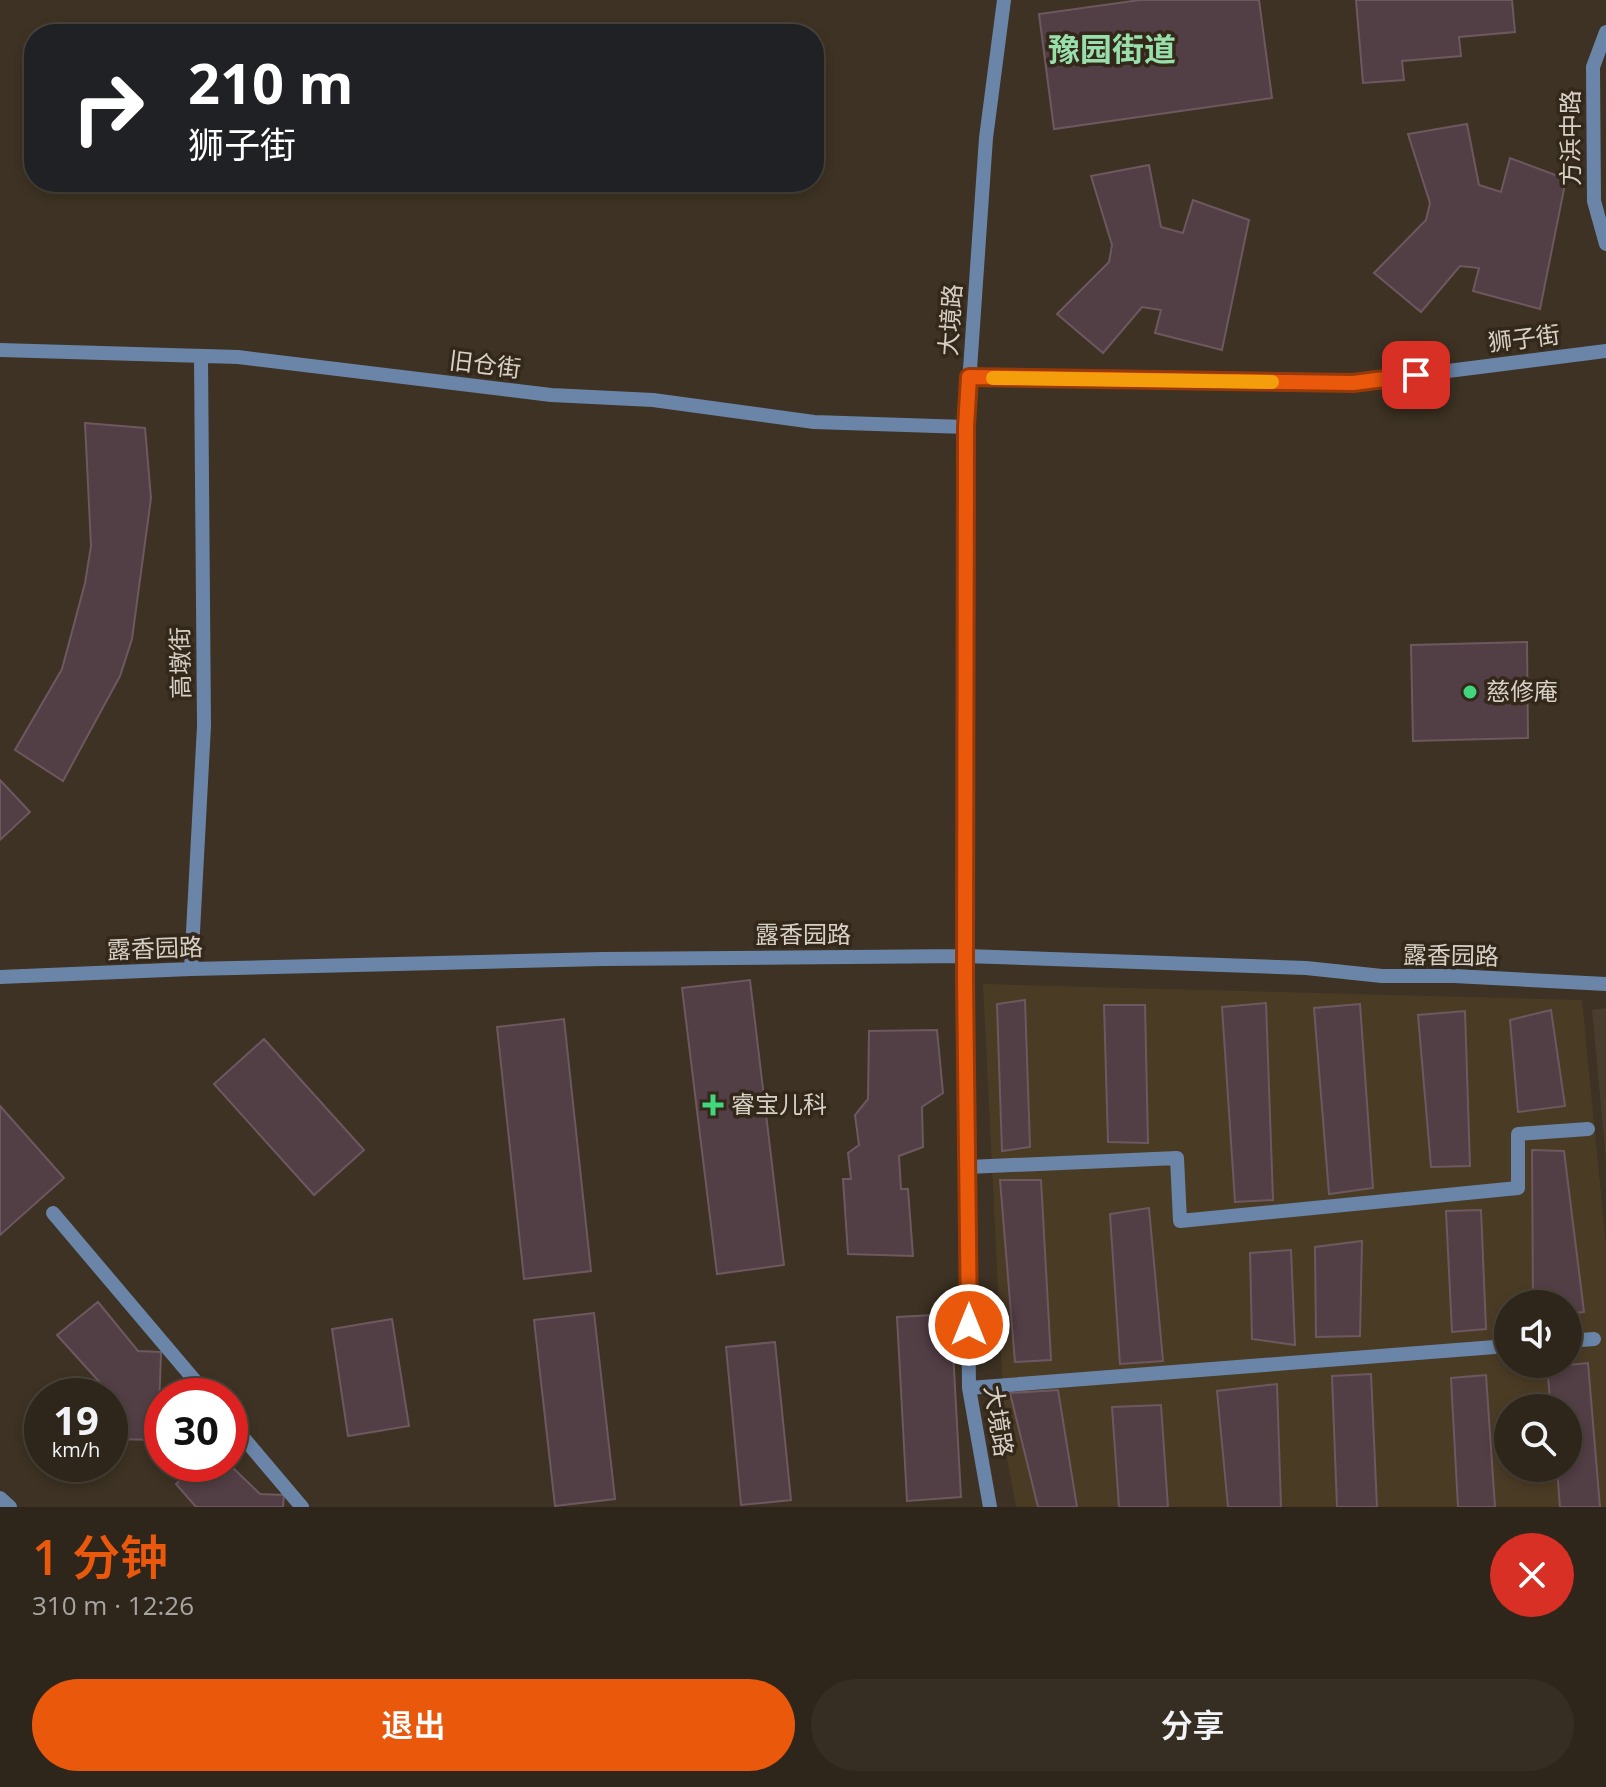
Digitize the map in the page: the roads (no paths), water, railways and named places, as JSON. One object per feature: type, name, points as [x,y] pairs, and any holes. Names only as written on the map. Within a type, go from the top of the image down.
[{"type":"street","name":"大境路","points":[[990,1507],[969,1388],[965,956],[966,427],[986,138],[1004,0]]},
{"type":"street","name":"方浜中路","points":[[1606,32],[1593,67],[1593,82],[1594,201],[1606,244]]},
{"type":"street","name":"旧仓街","points":[[0,350],[238,357],[551,395],[653,400],[814,422],[966,427]]},
{"type":"street","name":"狮子街","points":[[969,377],[1353,383],[1606,351]]},
{"type":"street","name":"高墩街","points":[[191,969],[204,726],[201,356]]},
{"type":"street","name":"露香园路","points":[[0,977],[603,959],[965,956],[1306,968],[1382,976],[1454,976],[1606,984]]},
{"type":"street","points":[[968,1167],[1177,1158],[1180,1221],[1518,1188],[1518,1134],[1588,1129]]},
{"type":"street","points":[[53,1213],[193,1378]]},
{"type":"street","points":[[1582,1340],[1594,1339]]},
{"type":"street","points":[[969,1388],[1494,1347]]},
{"type":"street","points":[[248,1443],[302,1507]]},
{"type":"street","points":[[0,1498],[10,1507]]},
{"type":"place","name":"慈修庵","points":[[1470,692]]},
{"type":"place","name":"睿宝儿科","points":[[713,1105]]},
{"type":"district","name":"豫园街道","points":[[1112,50]]}]
